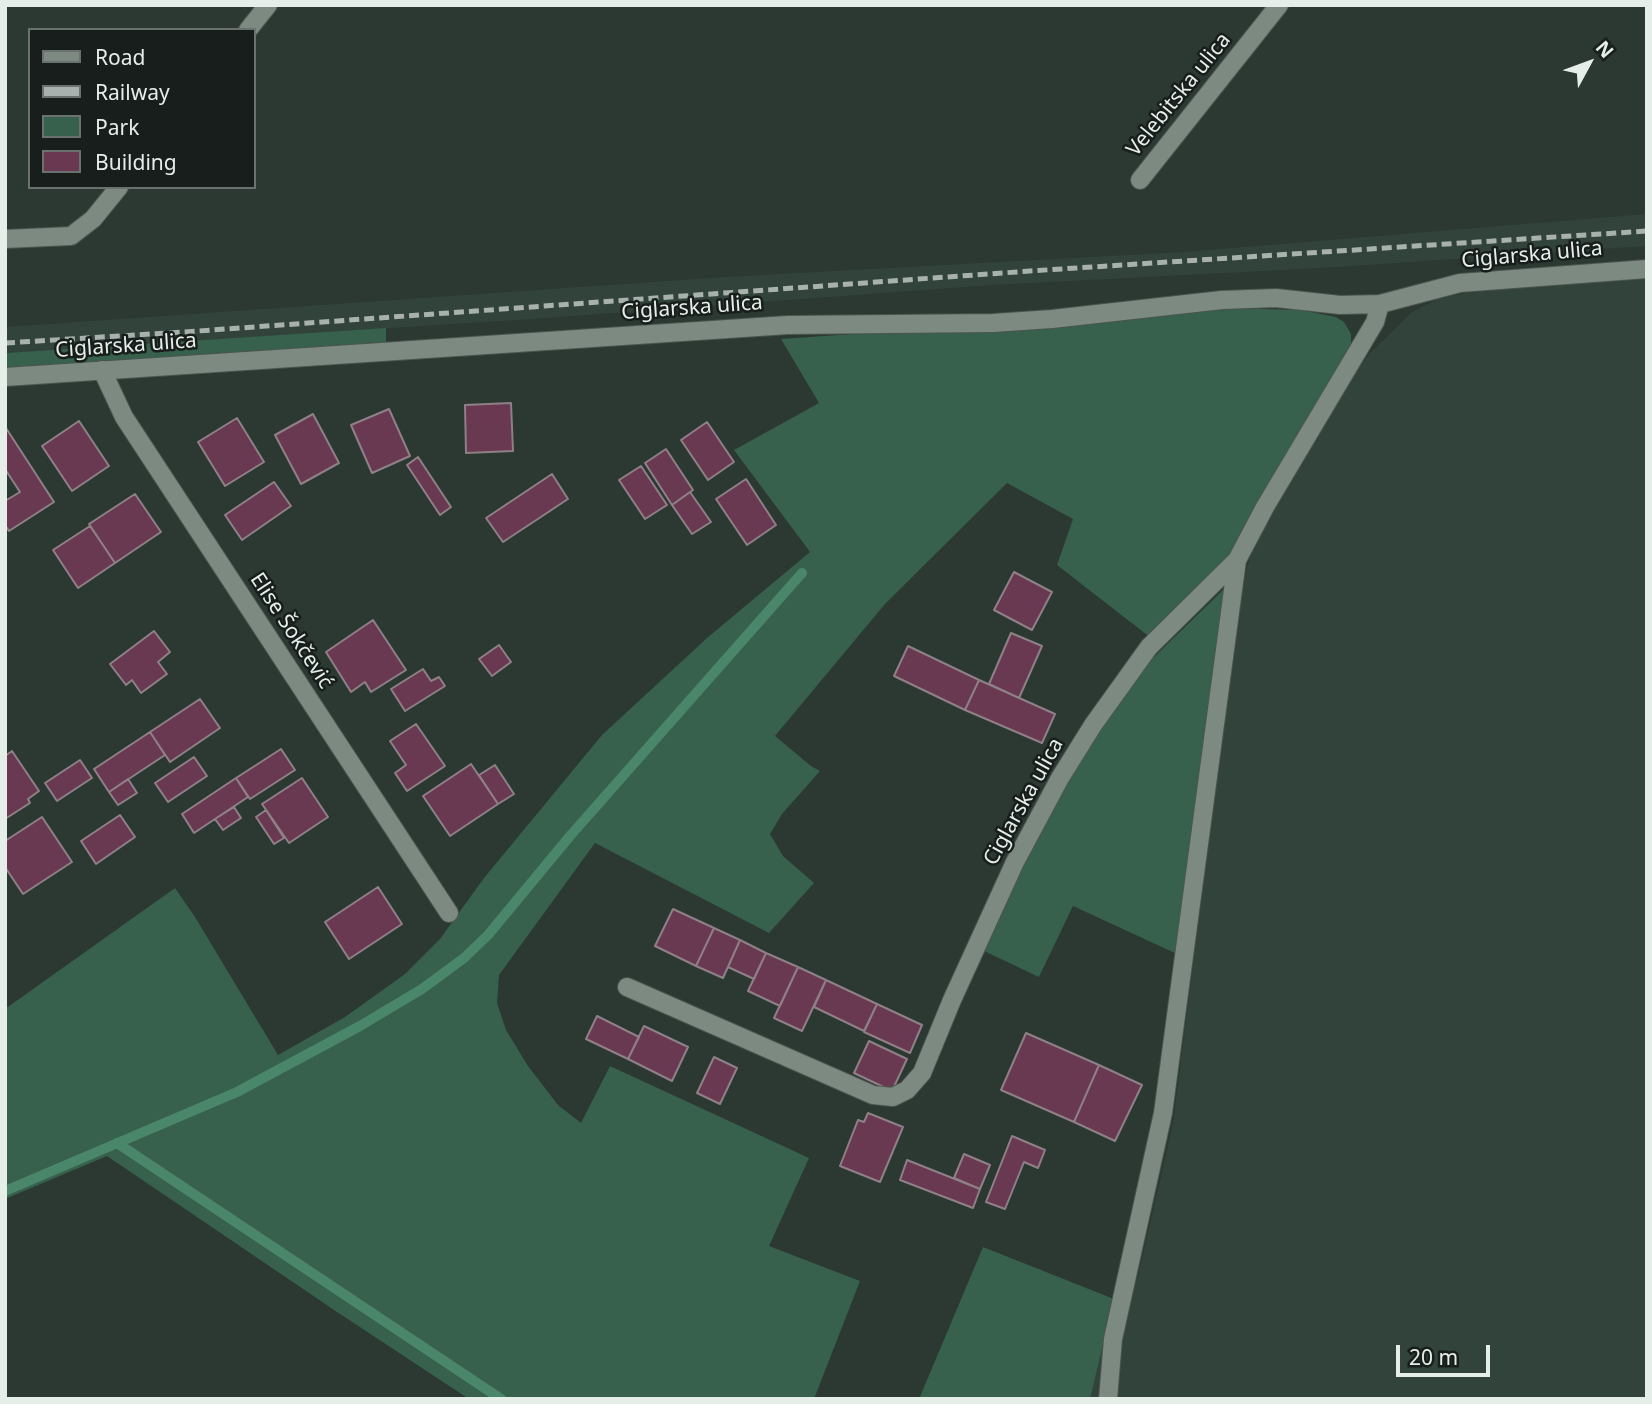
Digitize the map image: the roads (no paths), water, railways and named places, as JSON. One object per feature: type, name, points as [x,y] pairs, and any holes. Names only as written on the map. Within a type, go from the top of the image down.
[{"type":"street","points":[[250,28],[268,5]]},
{"type":"street","name":"Velebitska ulica","points":[[1140,180],[1279,5]]},
{"type":"street","points":[[5,239],[71,236],[93,219],[117,189]]},
{"type":"street","name":"Ciglarska ulica","points":[[5,377],[788,325],[993,323],[1222,300],[1276,298],[1340,305],[1380,304],[1460,283],[1647,269]]},
{"type":"street","name":"Ciglarska ulica","points":[[627,987],[873,1095],[893,1097],[907,1090],[922,1073],[1015,862],[1060,778],[1093,725],[1149,647],[1237,561],[1265,507],[1375,322],[1380,304]]},
{"type":"street","name":"Elise Šokčević","points":[[102,370],[132,428],[449,913]]},
{"type":"street","points":[[1108,1399],[1114,1339],[1164,1113],[1237,561]]},
{"type":"waterway","points":[[5,1191],[237,1092],[360,1026],[422,989],[464,958],[488,935],[570,836],[802,573]]},
{"type":"waterway","points":[[117,1143],[501,1399]]},
{"type":"railway","points":[[5,343],[1647,231]]}]
